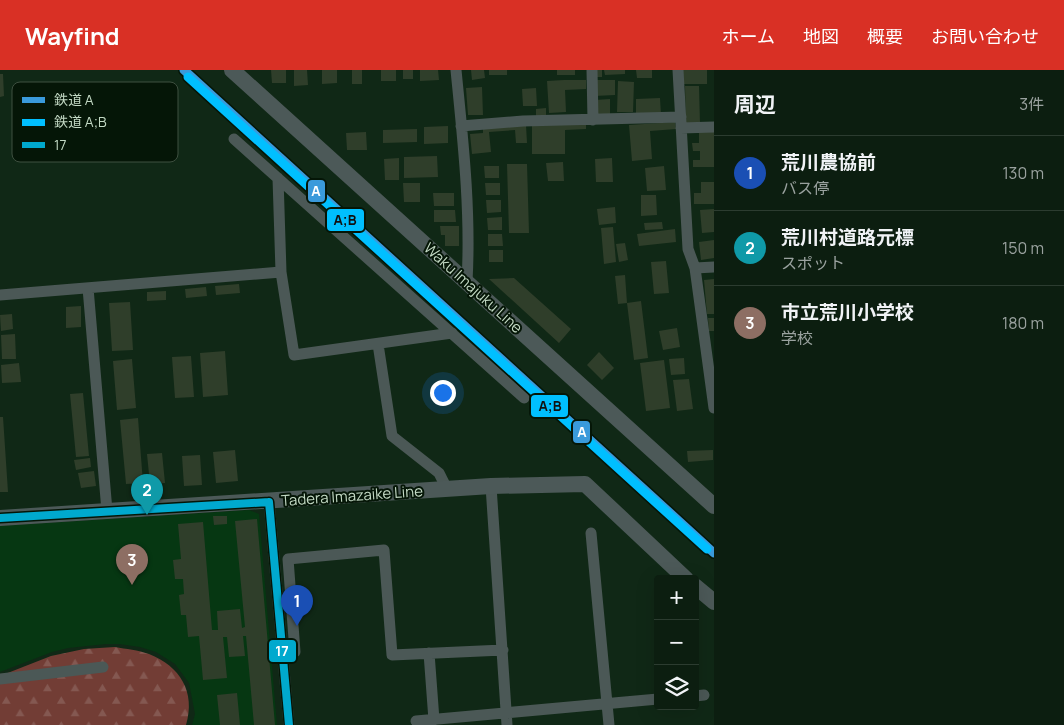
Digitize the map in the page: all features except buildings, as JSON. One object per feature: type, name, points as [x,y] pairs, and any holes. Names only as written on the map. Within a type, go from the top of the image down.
[{"type":"main road","name":"Waku Imajuku Line","points":[[232,70],[714,506]]},
{"type":"main road","name":"Tadera Imazaike Line","points":[[0,518],[269,502],[491,486],[585,484],[682,575]]},
{"type":"main road","points":[[699,589],[714,602]]},
{"type":"street","points":[[456,70],[468,205],[469,245],[467,282]]},
{"type":"street","points":[[592,70],[593,120]]},
{"type":"street","points":[[678,70],[688,249],[695,268],[714,408]]},
{"type":"street","points":[[461,126],[524,121],[593,120],[681,122],[714,127]]},
{"type":"street","points":[[234,139],[524,398]]},
{"type":"street","points":[[278,178],[281,272],[294,355],[452,334]]},
{"type":"street","points":[[695,268],[714,267]]},
{"type":"street","points":[[0,295],[281,272]]},
{"type":"street","points":[[88,288],[107,512]]},
{"type":"street","points":[[378,344],[392,436],[439,473],[447,489]]},
{"type":"street","points":[[491,486],[507,725]]},
{"type":"street","points":[[269,502],[289,725]]},
{"type":"street","points":[[591,533],[608,725]]},
{"type":"street","points":[[282,653],[295,652],[288,559],[384,550],[392,654],[503,650]]},
{"type":"street","points":[[429,653],[434,720]]},
{"type":"street","points":[[0,679],[103,667]]},
{"type":"street","points":[[416,721],[654,699]]},
{"type":"shaded area","points":[[249,510],[259,514],[277,725],[192,725],[195,714],[189,683],[175,664],[156,652],[140,647],[106,644],[68,648],[52,652],[0,672],[0,526]]},
{"type":"green space","points":[[115,647],[149,654],[160,659],[177,673],[187,691],[189,702],[186,725],[0,725],[0,676],[51,656],[84,649]]},
{"type":"rail line","name":"A","points":[[184,70],[714,553]]},
{"type":"rail line","name":"A;B","points":[[188,77],[707,549]]},
{"type":"transit line","name":"17","points":[[269,502],[289,725]]},
{"type":"transit line","name":"17","points":[[0,518],[269,502]]},
{"type":"place","name":"荒川村道路元標","points":[[147,515]]},
{"type":"place","name":"市立荒川小学校","points":[[132,585]]},
{"type":"place","name":"荒川農協前","points":[[297,626]]}]
